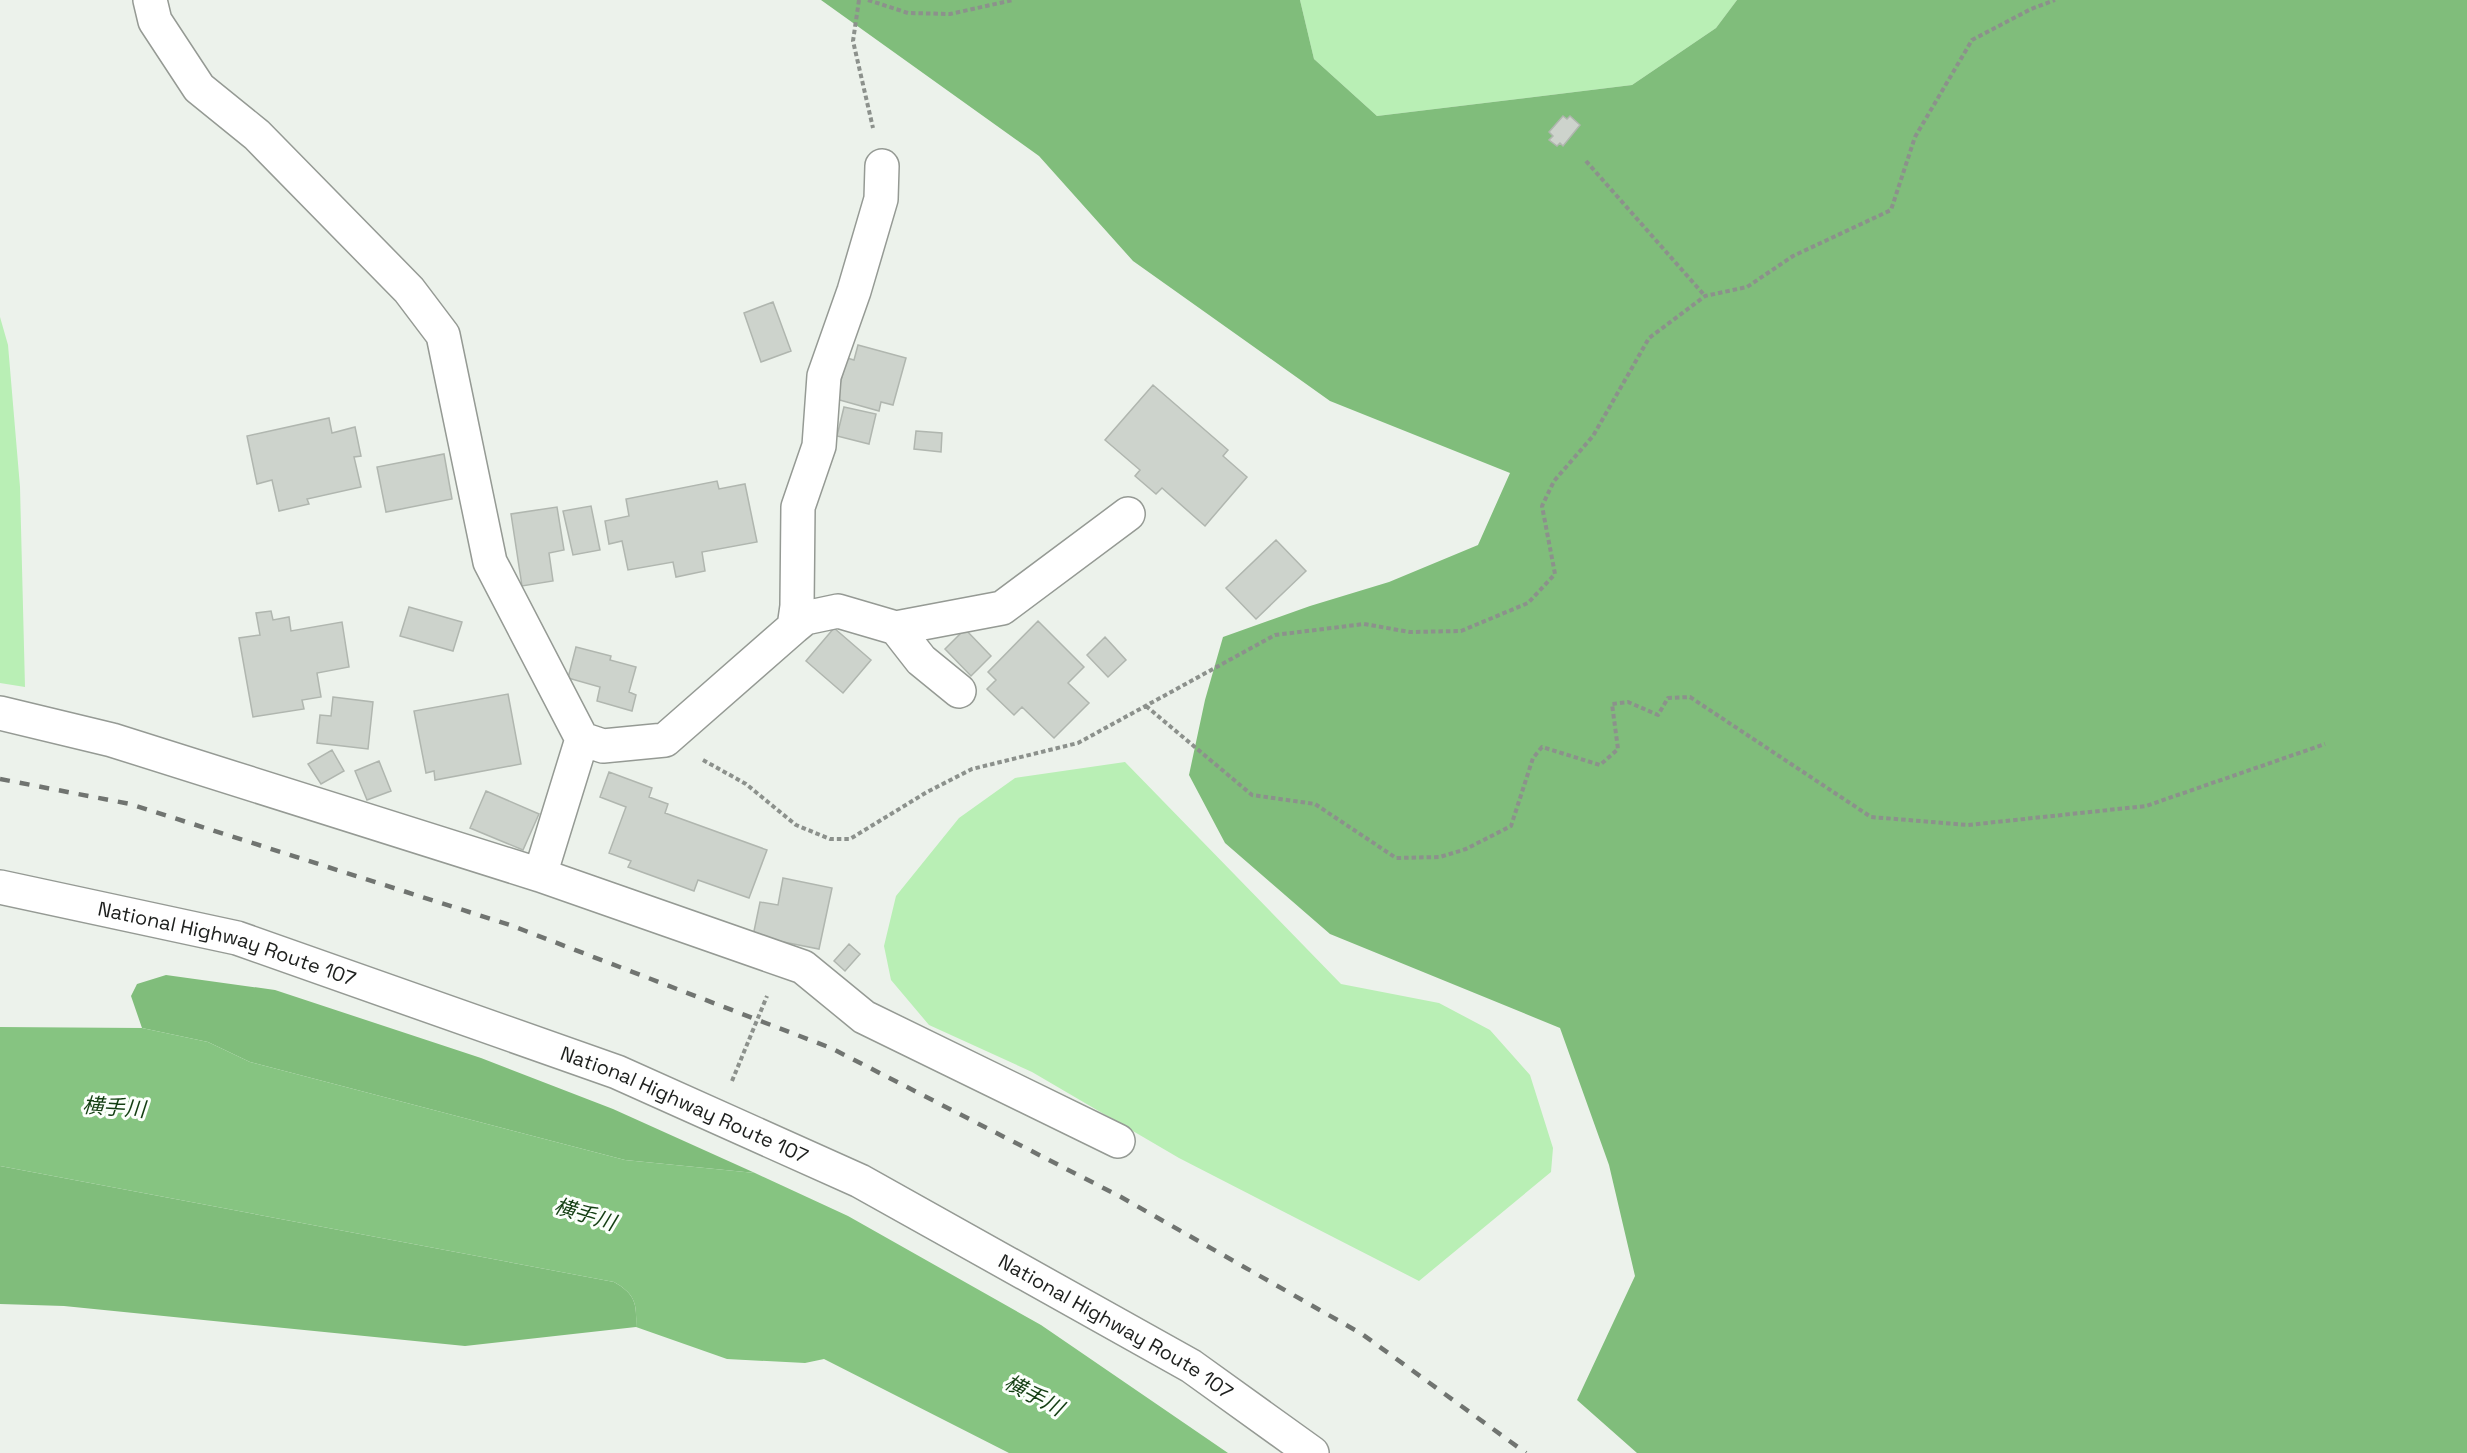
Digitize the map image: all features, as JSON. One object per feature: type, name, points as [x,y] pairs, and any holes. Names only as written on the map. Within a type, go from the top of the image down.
[{"type":"main road","points":[[150,0],[155,21],[199,88],[257,135],[409,290],[442,335],[490,562],[582,739],[603,746],[665,740],[805,618],[838,611],[896,628],[1002,608],[1128,514]]},
{"type":"main road","points":[[794,627],[797,606],[798,507],[819,446],[824,376],[854,291],[881,199],[882,166]]},
{"type":"main road","points":[[896,628],[921,660],[959,691]]},
{"type":"main road","points":[[0,713],[112,740],[540,875],[803,967],[864,1017],[1118,1142]]},
{"type":"main road","points":[[540,875],[582,739]]},
{"type":"main road","name":"National Highway Route 107","points":[[0,887],[237,938],[617,1072],[860,1181],[1180,1360],[1312,1453]]},
{"type":"path","points":[[859,0],[853,41],[882,166]]},
{"type":"path","points":[[868,0],[908,13],[950,14],[1013,0]]},
{"type":"path","points":[[665,740],[746,784],[796,825],[830,839],[850,840],[927,792],[972,769],[1078,742],[1275,636],[1364,624],[1410,632],[1461,631],[1528,603],[1555,574],[1542,506],[1554,481],[1593,436],[1649,338],[1705,296],[1747,287],[1793,255],[1891,210],[1915,137],[1972,40],[2031,9],[2055,0]]},
{"type":"path","points":[[1586,161],[1705,296]]},
{"type":"path","points":[[1146,706],[1252,795],[1315,804],[1396,858],[1440,857],[1466,849],[1511,825],[1533,758],[1542,747],[1600,765],[1617,749],[1612,704],[1628,702],[1658,715],[1668,698],[1690,697],[1871,817],[1968,825],[2146,806],[2325,744]]},
{"type":"path","points":[[717,1116],[782,960]]},
{"type":"shaded area","points":[[821,0],[1300,0],[1314,59],[1377,116],[1632,85],[1716,28],[1737,0],[2467,0],[2467,1453],[1637,1453],[1577,1400],[1635,1276],[1609,1165],[1560,1028],[1330,934],[1225,843],[1189,775],[1205,700],[1223,637],[1310,606],[1389,582],[1478,545],[1510,473],[1330,401],[1133,261],[1039,156]]},
{"type":"shaded area","points":[[1300,0],[1737,0],[1716,28],[1632,85],[1377,116],[1314,59]]},
{"type":"shaded area","points":[[0,317],[8,345],[20,487],[25,687],[0,683]]},
{"type":"shaded area","points":[[1125,762],[1341,984],[1439,1003],[1490,1030],[1530,1075],[1553,1148],[1551,1172],[1419,1281],[1179,1158],[1032,1072],[929,1025],[891,980],[884,946],[896,896],[959,818],[1015,778]]},
{"type":"shaded area","points":[[166,975],[275,990],[481,1058],[613,1109],[755,1173],[625,1160],[250,1062],[208,1042],[142,1028],[131,996],[137,984]]},
{"type":"shaded area","points":[[0,1166],[614,1282],[633,1300],[636,1327],[465,1346],[64,1306],[0,1304]]},
{"type":"water","name":"横手川","points":[[0,1027],[142,1028],[208,1042],[250,1062],[625,1160],[755,1173],[848,1216],[1041,1325],[1228,1453],[1009,1453],[824,1359],[805,1363],[727,1359],[636,1327],[633,1300],[614,1282],[0,1166]]},
{"type":"building","points":[[1563,116],[1567,119],[1570,116],[1580,125],[1563,146],[1560,143],[1557,146],[1549,140],[1553,136],[1549,132]]},
{"type":"building","points":[[773,302],[791,351],[761,362],[744,313]]},
{"type":"building","points":[[858,345],[906,358],[893,405],[881,402],[879,411],[836,399],[847,358],[854,360]]},
{"type":"building","points":[[1153,385],[1228,450],[1223,456],[1247,477],[1205,526],[1162,488],[1156,494],[1135,476],[1140,470],[1105,440]]},
{"type":"building","points":[[844,407],[876,414],[869,444],[837,436]]},
{"type":"building","points":[[329,418],[332,433],[355,427],[361,456],[354,457],[361,487],[307,499],[309,504],[279,511],[272,480],[257,484],[247,436]]},
{"type":"building","points":[[916,431],[942,433],[941,452],[914,449]]},
{"type":"building","points":[[444,454],[452,499],[386,512],[377,467]]},
{"type":"building","points":[[717,481],[719,489],[745,484],[757,542],[702,552],[705,571],[676,577],[673,562],[628,570],[622,541],[609,544],[605,521],[629,516],[626,499]]},
{"type":"building","points":[[591,506],[600,550],[573,555],[563,511]]},
{"type":"building","points":[[557,507],[564,550],[549,553],[553,581],[522,586],[511,514]]},
{"type":"building","points":[[1276,540],[1306,571],[1256,619],[1226,588]]},
{"type":"building","points":[[409,607],[462,622],[453,651],[400,636]]},
{"type":"building","points":[[271,611],[273,620],[289,617],[291,631],[342,622],[349,667],[317,673],[321,697],[302,700],[304,709],[253,717],[239,638],[260,635],[256,613]]},
{"type":"building","points":[[1038,621],[1084,667],[1068,683],[1089,703],[1054,738],[1022,707],[1014,715],[987,689],[996,680],[988,672]]},
{"type":"building","points":[[834,628],[871,660],[843,693],[806,661]]},
{"type":"building","points":[[965,629],[991,656],[971,676],[945,649]]},
{"type":"building","points":[[1105,637],[1126,660],[1108,677],[1087,655]]},
{"type":"building","points":[[576,647],[611,656],[610,660],[636,667],[629,692],[636,695],[632,711],[597,701],[600,687],[568,678]]},
{"type":"building","points":[[508,694],[521,764],[435,780],[434,771],[426,773],[414,711]]},
{"type":"building","points":[[333,697],[373,702],[368,749],[317,743],[320,715],[331,716]]},
{"type":"building","points":[[332,750],[344,771],[321,784],[308,764]]},
{"type":"building","points":[[379,761],[391,791],[367,800],[355,771]]},
{"type":"building","points":[[609,772],[652,788],[649,797],[668,804],[665,813],[767,850],[749,898],[698,880],[694,891],[628,867],[631,861],[609,853],[626,807],[600,797]]},
{"type":"building","points":[[486,791],[539,814],[523,850],[470,828]]},
{"type":"building","points":[[783,878],[832,888],[819,949],[753,936],[760,902],[778,905]]},
{"type":"building","points":[[849,944],[860,954],[845,971],[834,961]]},
{"type":"railway","points":[[0,779],[130,804],[510,925],[831,1048],[1121,1197],[1362,1334],[1526,1453]]}]
